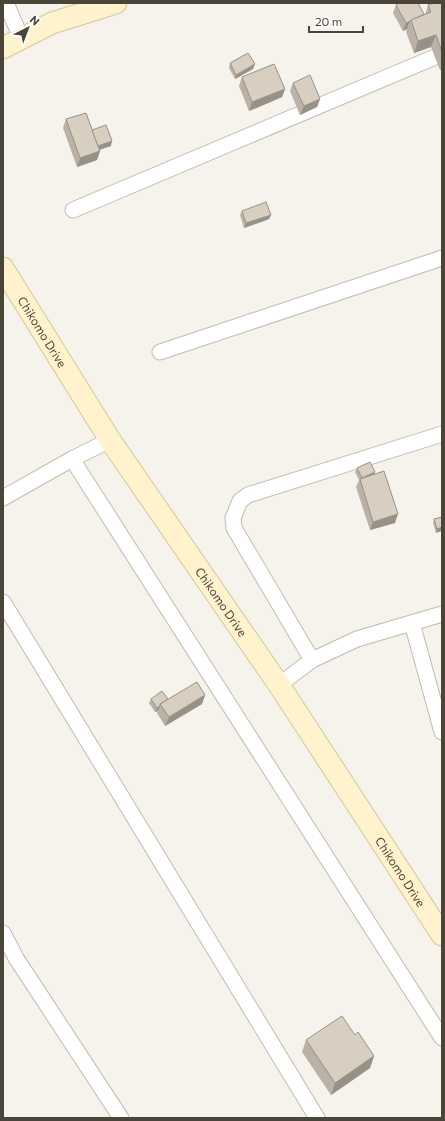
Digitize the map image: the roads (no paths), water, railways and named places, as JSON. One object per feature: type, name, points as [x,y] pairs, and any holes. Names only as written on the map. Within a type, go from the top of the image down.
[{"type":"street","points":[[6,3],[12,43],[52,23],[116,3]]},
{"type":"street","points":[[73,210],[442,54]]},
{"type":"street","points":[[160,352],[442,258]]},
{"type":"street","name":"Chikomo Drive","points":[[3,268],[110,440],[279,685],[442,935]]},
{"type":"street","points":[[312,660],[234,528],[233,518],[240,501],[248,495],[442,434]]},
{"type":"street","points":[[3,498],[72,459],[110,440]]},
{"type":"street","points":[[72,459],[442,1038]]},
{"type":"street","points":[[3,602],[317,1118]]},
{"type":"street","points":[[279,685],[312,660],[357,638],[442,614]]},
{"type":"street","points":[[412,623],[442,732]]},
{"type":"street","points":[[3,933],[16,958],[122,1118]]}]
